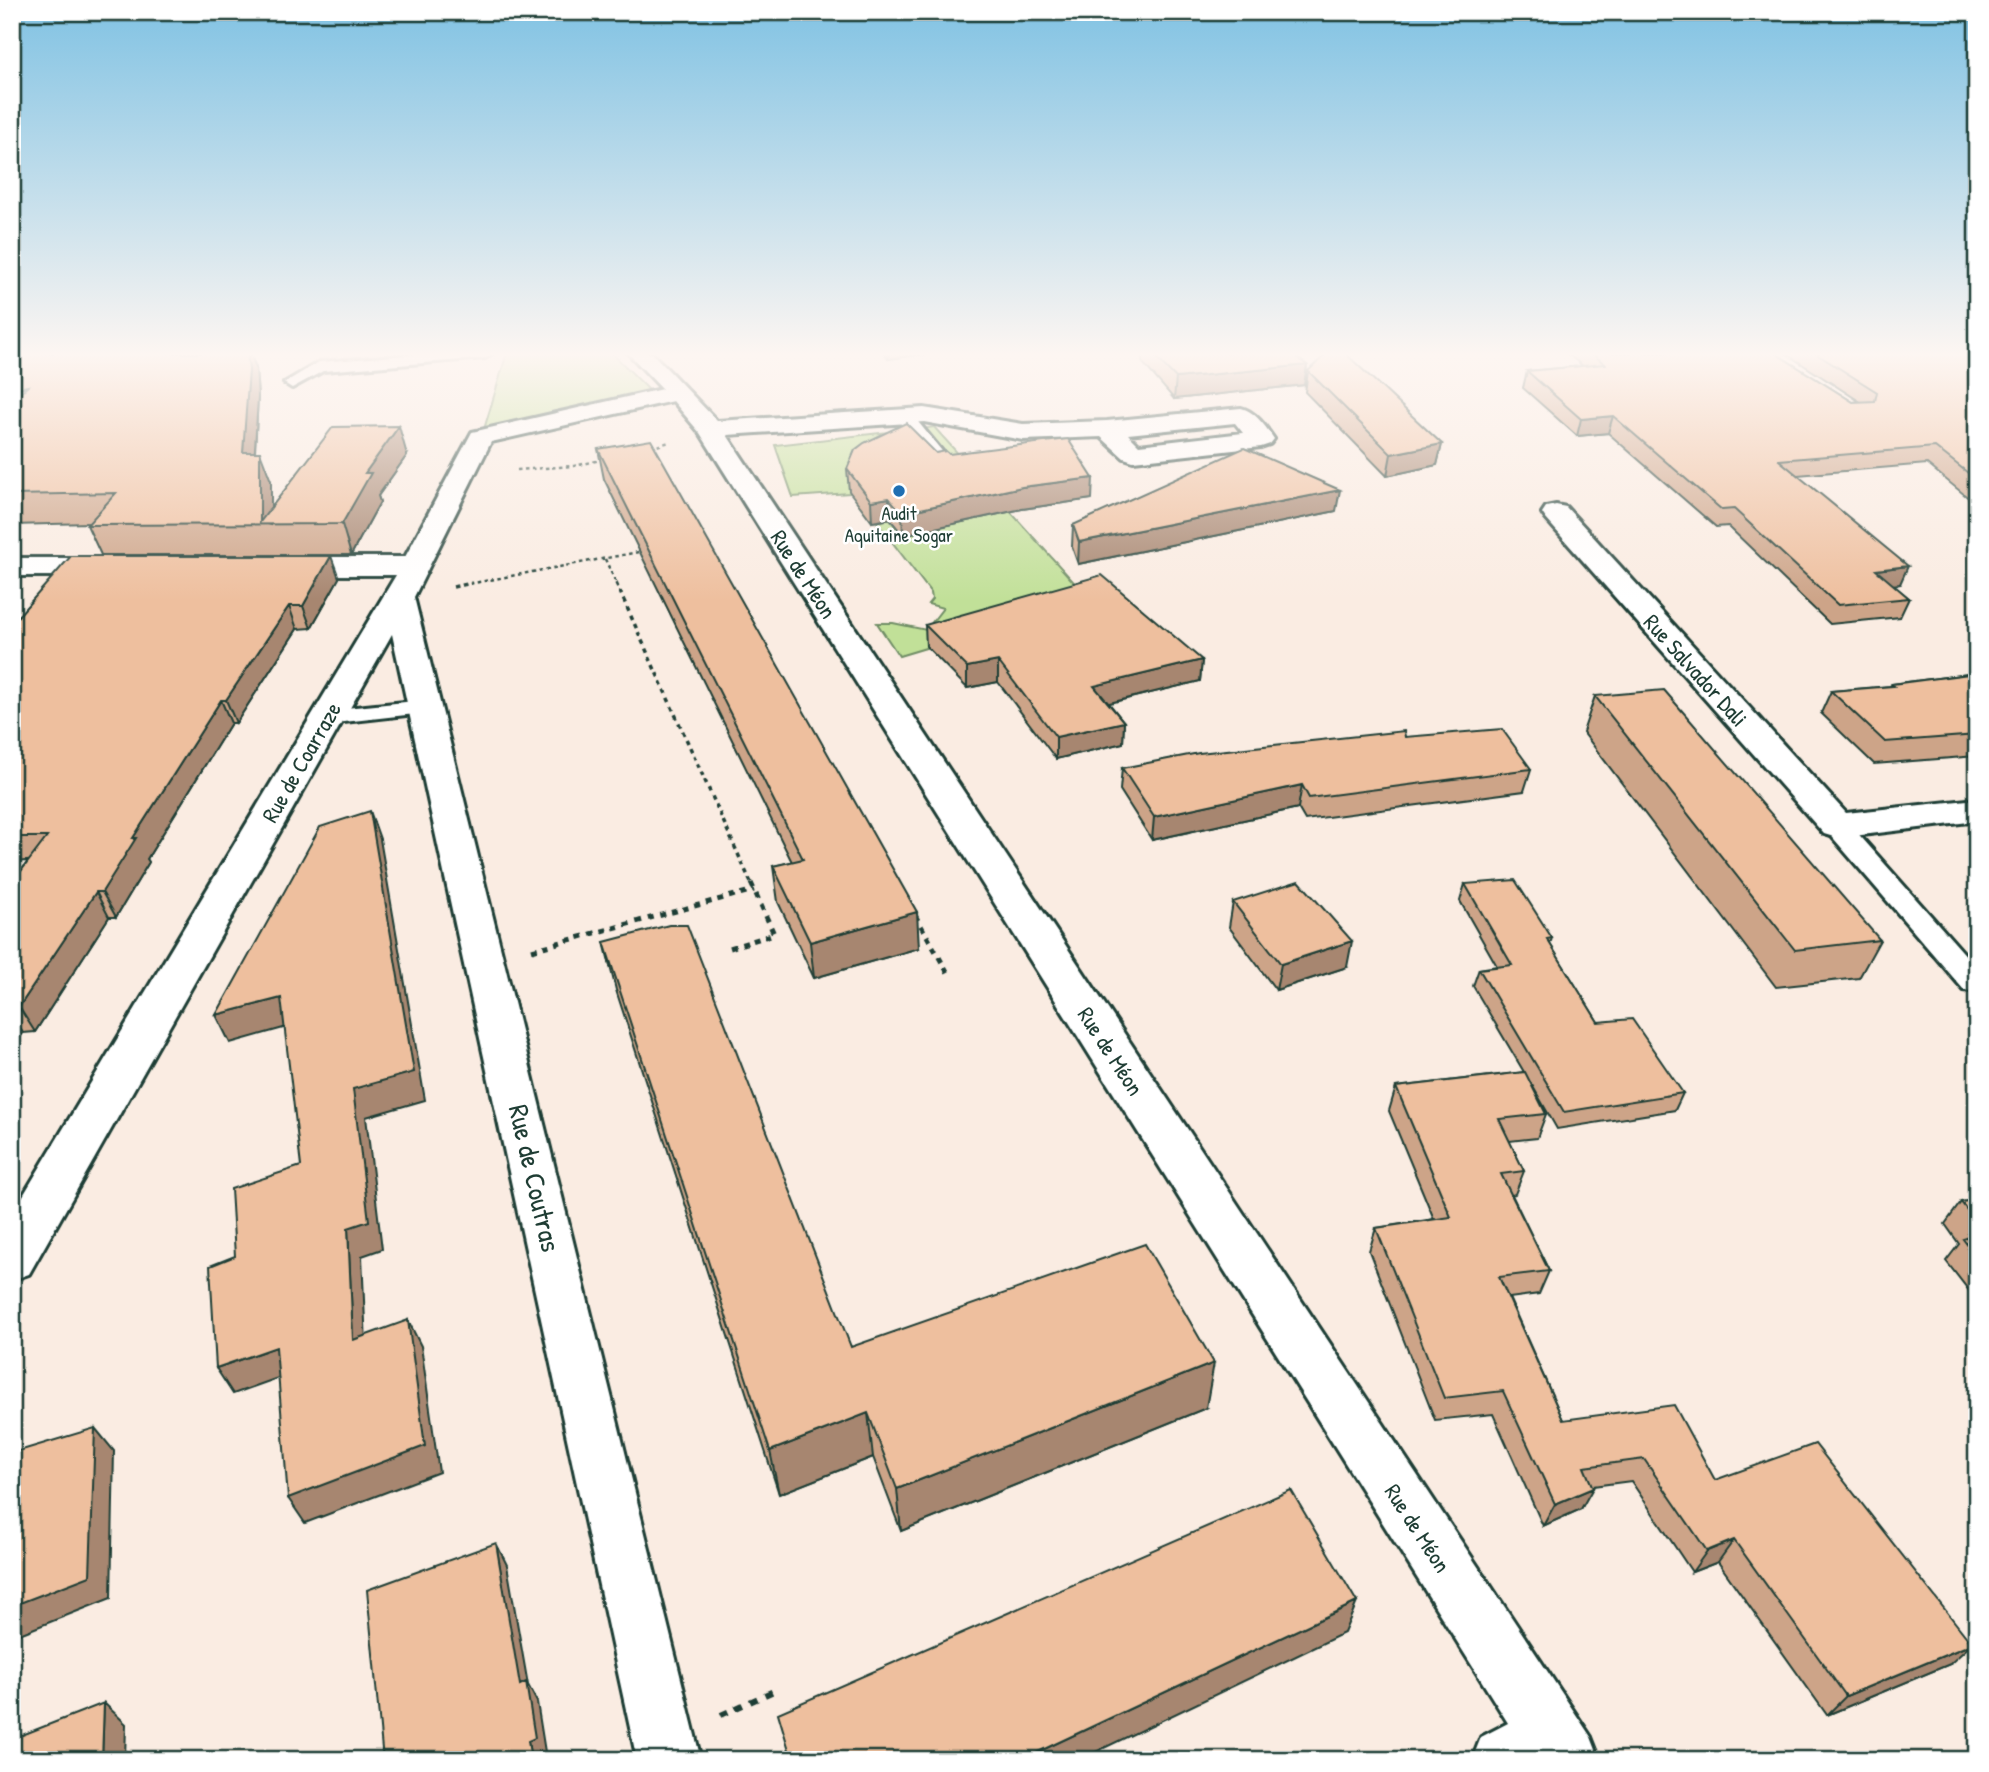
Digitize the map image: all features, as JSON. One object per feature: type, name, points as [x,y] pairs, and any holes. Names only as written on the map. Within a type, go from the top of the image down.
[{"type":"street","name":"Rue de Coarraze","points":[[12,1259],[407,581],[481,437],[487,436]]},
{"type":"street","name":"Rue de Méon","points":[[714,436],[1541,1752]]},
{"type":"street","points":[[1114,436],[1133,453],[1261,439],[1258,436]]},
{"type":"street","name":"Rue Salvador Dali","points":[[1556,513],[1836,826]]},
{"type":"street","points":[[263,566],[407,581]]},
{"type":"street","points":[[14,568],[140,567]]},
{"type":"street","name":"Rue de Coutras","points":[[407,581],[425,707],[669,1760]]},
{"type":"street","points":[[1836,826],[1977,810]]},
{"type":"lane","points":[[920,436],[944,465]]},
{"type":"lane","points":[[326,717],[425,707]]},
{"type":"lane","points":[[1836,826],[1974,983]]},
{"type":"path","points":[[638,451],[688,436]]},
{"type":"path","points":[[652,447],[658,459]]},
{"type":"path","points":[[464,469],[538,470],[612,458]]},
{"type":"path","points":[[407,581],[605,559],[654,549]]},
{"type":"path","points":[[605,559],[774,934],[730,948]]},
{"type":"path","points":[[485,962],[754,890]]},
{"type":"path","points":[[914,913],[948,973]]},
{"type":"green space","points":[[856,436],[902,436],[859,491],[850,493],[793,497],[775,445]]},
{"type":"green space","points":[[925,436],[942,436],[1089,599],[899,656],[877,623],[893,623],[926,630],[943,608],[928,604],[932,599],[931,593],[877,522],[889,519],[903,535],[969,519]]},
{"type":"building","points":[[12,436],[244,436],[243,452],[260,452],[260,522],[326,436],[392,436],[365,473],[371,473],[342,524],[87,525],[116,493],[12,495]]},
{"type":"building","points":[[879,436],[919,436],[936,453],[946,451],[949,454],[1068,439],[1093,478],[1022,487],[902,513],[889,498],[871,501],[847,469],[855,450]]},
{"type":"building","points":[[1373,436],[1433,436],[1442,444],[1391,454]]},
{"type":"building","points":[[1636,436],[1977,436],[1977,480],[1935,447],[1779,460],[1908,566],[1876,570],[1909,598],[1838,605],[1734,509],[1722,510]]},
{"type":"building","points":[[651,440],[917,912],[810,942],[773,866],[803,859],[598,449]]},
{"type":"building","points":[[1244,448],[1340,490],[1079,542],[1073,525]]},
{"type":"building","points":[[71,556],[331,556],[303,606],[289,606],[226,700],[221,700],[102,892],[96,892],[19,1007],[12,1008],[12,902],[18,893],[12,894],[12,883],[47,837],[12,837],[12,623]]},
{"type":"building","points":[[1102,575],[1202,660],[1094,686],[1124,722],[1056,737],[998,661],[967,667],[925,625]]},
{"type":"building","points":[[1977,673],[1977,735],[1885,742],[1831,691],[1894,686],[1892,684]]},
{"type":"building","points":[[1664,690],[1880,940],[1795,950],[1595,696]]},
{"type":"building","points":[[1502,729],[1531,769],[1309,798],[1302,785],[1154,817],[1122,768],[1199,753],[1404,731],[1405,737]]},
{"type":"building","points":[[370,811],[414,1072],[353,1089],[369,1221],[348,1228],[353,1340],[408,1320],[425,1446],[288,1498],[276,1347],[216,1368],[210,1266],[235,1256],[231,1189],[301,1166],[281,998],[216,1015],[320,827]]},
{"type":"building","points":[[1515,880],[1552,938],[1547,939],[1598,1022],[1632,1019],[1683,1093],[1564,1112],[1479,969],[1512,965],[1465,884]]},
{"type":"building","points":[[1299,881],[1352,941],[1281,964],[1233,902]]},
{"type":"building","points":[[669,925],[687,925],[851,1347],[1145,1244],[1214,1363],[897,1489],[868,1413],[770,1451],[604,942]]},
{"type":"building","points":[[1525,1072],[1546,1114],[1499,1119],[1524,1171],[1501,1174],[1549,1271],[1499,1277],[1563,1420],[1674,1405],[1715,1480],[1815,1444],[1972,1644],[1846,1696],[1734,1540],[1707,1551],[1644,1459],[1584,1467],[1593,1488],[1555,1504],[1503,1391],[1444,1398],[1376,1228],[1451,1217],[1396,1087]]},
{"type":"building","points":[[1977,1200],[1977,1223],[1961,1202]]},
{"type":"building","points":[[1977,1235],[1977,1257],[1963,1239]]},
{"type":"building","points":[[95,1428],[90,1576],[12,1606],[12,1453]]},
{"type":"building","points":[[1291,1490],[1357,1602],[1021,1760],[792,1760],[778,1713]]},
{"type":"building","points":[[496,1543],[520,1685],[526,1682],[535,1738],[528,1741],[531,1760],[383,1760],[367,1590]]},
{"type":"building","points":[[104,1703],[102,1760],[12,1760],[12,1739]]},
{"type":"place","name":"Audit Aquitaine Sogar","points":[[899,491]]}]
